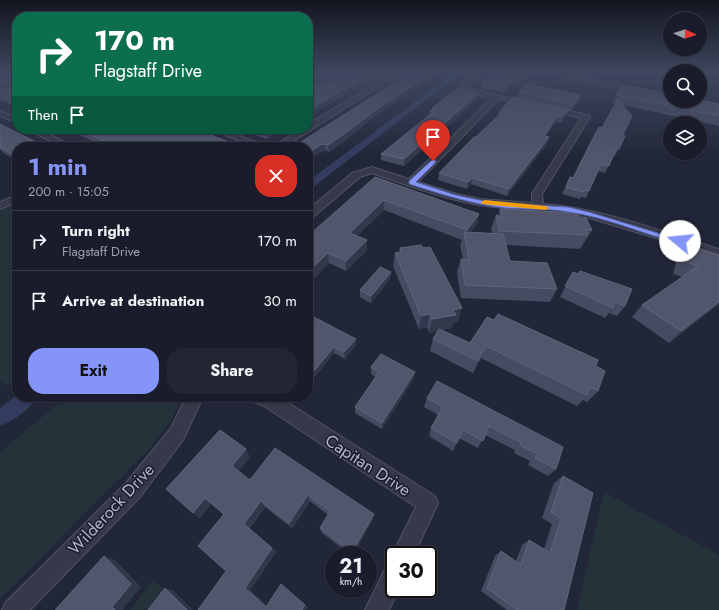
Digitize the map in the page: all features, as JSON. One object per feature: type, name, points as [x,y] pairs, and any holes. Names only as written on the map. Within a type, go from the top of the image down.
[{"type":"street","points":[[313,124],[348,101]]},
{"type":"street","points":[[412,183],[493,101]]},
{"type":"street","points":[[517,101],[586,117],[537,194],[538,207]]},
{"type":"street","points":[[0,113],[12,119]]},
{"type":"street","points":[[42,134],[58,142]]},
{"type":"street","points":[[228,134],[249,142]]},
{"type":"street","points":[[286,142],[298,134]]},
{"type":"street","points":[[313,212],[356,175],[372,170],[455,196],[480,202],[568,209],[589,214],[719,253]]},
{"type":"street","points":[[0,206],[12,200]]},
{"type":"street","name":"Wilderock Drive","points":[[14,610],[133,490],[177,434],[193,402]]},
{"type":"street","name":"Capitan Drive","points":[[272,402],[428,503],[407,546]]},
{"type":"street","points":[[377,610],[385,593]]},
{"type":"shaded area","points":[[12,204],[12,382],[6,386],[0,381],[0,210]]},
{"type":"shaded area","points":[[60,402],[180,402],[172,419],[151,447],[0,598],[0,452]]},
{"type":"shaded area","points":[[604,492],[719,555],[719,610],[577,610]]},
{"type":"shaded area","points":[[153,580],[170,595],[159,610],[130,610]]},
{"type":"building","points":[[313,101],[323,101],[313,107]]},
{"type":"building","points":[[365,101],[388,101],[328,145],[320,145],[313,150],[313,142],[301,142]]},
{"type":"building","points":[[440,101],[469,101],[404,159],[381,154],[433,112],[430,111],[434,109],[432,108]]},
{"type":"building","points":[[509,101],[532,101],[569,110],[563,116],[556,118],[544,136],[549,137],[509,189],[473,178],[468,182],[439,173],[474,137],[476,137],[501,113],[499,112]]},
{"type":"building","points":[[562,101],[576,101],[574,104]]},
{"type":"building","points":[[617,101],[620,101],[632,116],[623,135],[625,136],[619,149],[616,149],[609,166],[601,164],[589,191],[584,190],[583,192],[566,187],[570,177],[573,178],[599,127],[602,128]]},
{"type":"building","points":[[648,101],[663,101],[663,105]]},
{"type":"building","points":[[707,101],[719,104],[719,116],[680,108],[707,108]]},
{"type":"building","points":[[0,124],[12,130],[12,134],[20,134],[36,142],[12,142],[12,154],[0,147],[2,146],[0,145]]},
{"type":"building","points":[[88,134],[208,134],[229,142],[107,142]]},
{"type":"building","points":[[375,177],[479,214],[467,230],[384,200],[350,233],[367,240],[346,261],[328,253],[313,267],[313,232]]},
{"type":"building","points":[[500,209],[577,213],[579,218],[586,218],[592,230],[585,229],[588,235],[499,231],[496,215],[503,218]]},
{"type":"building","points":[[464,232],[503,234],[510,261],[547,263],[557,289],[465,285],[461,259],[469,260]]},
{"type":"building","points":[[421,245],[423,248],[430,247],[462,308],[453,310],[456,315],[432,319],[430,314],[421,316],[395,253],[401,252],[400,248]]},
{"type":"building","points":[[694,247],[719,255],[719,302],[681,331],[642,305],[698,266],[684,261],[686,249],[693,251]]},
{"type":"building","points":[[380,267],[391,272],[371,296],[360,290]]},
{"type":"building","points":[[580,271],[632,289],[625,306],[615,302],[613,308],[565,286],[573,272],[578,274]]},
{"type":"building","points":[[498,314],[598,360],[596,366],[605,371],[598,391],[590,387],[587,395],[486,346],[478,361],[433,339],[439,329],[470,343],[487,317],[494,320]]},
{"type":"building","points":[[313,317],[356,339],[344,352],[334,347],[313,372]]},
{"type":"building","points":[[381,354],[415,372],[382,423],[355,407],[379,372],[371,367]]},
{"type":"building","points":[[437,381],[563,447],[556,469],[535,458],[537,454],[520,445],[521,442],[489,426],[483,441],[463,430],[457,443],[431,428],[443,407],[427,398]]},
{"type":"building","points":[[220,430],[246,449],[232,466],[250,480],[275,448],[374,514],[355,546],[344,546],[320,528],[330,511],[308,495],[289,523],[261,501],[244,524],[272,548],[245,588],[266,607],[281,584],[305,605],[302,610],[198,610],[226,571],[198,546],[224,514],[205,498],[193,513],[166,489]]},
{"type":"building","points":[[563,476],[593,493],[564,610],[517,610],[487,588],[501,551],[521,565],[529,540],[550,553],[561,519],[551,512]]},
{"type":"building","points":[[104,556],[131,584],[112,607],[115,610],[55,610]]},
{"type":"building","points":[[165,588],[187,610],[148,610]]},
{"type":"waterway","points":[[313,182],[420,101]]},
{"type":"waterway","points":[[0,418],[21,402]]},
{"type":"slow traffic","points":[[485,202],[505,206],[546,208]]},
{"type":"route","points":[[433,161],[412,183],[480,202],[505,206],[568,209],[680,241]]}]
